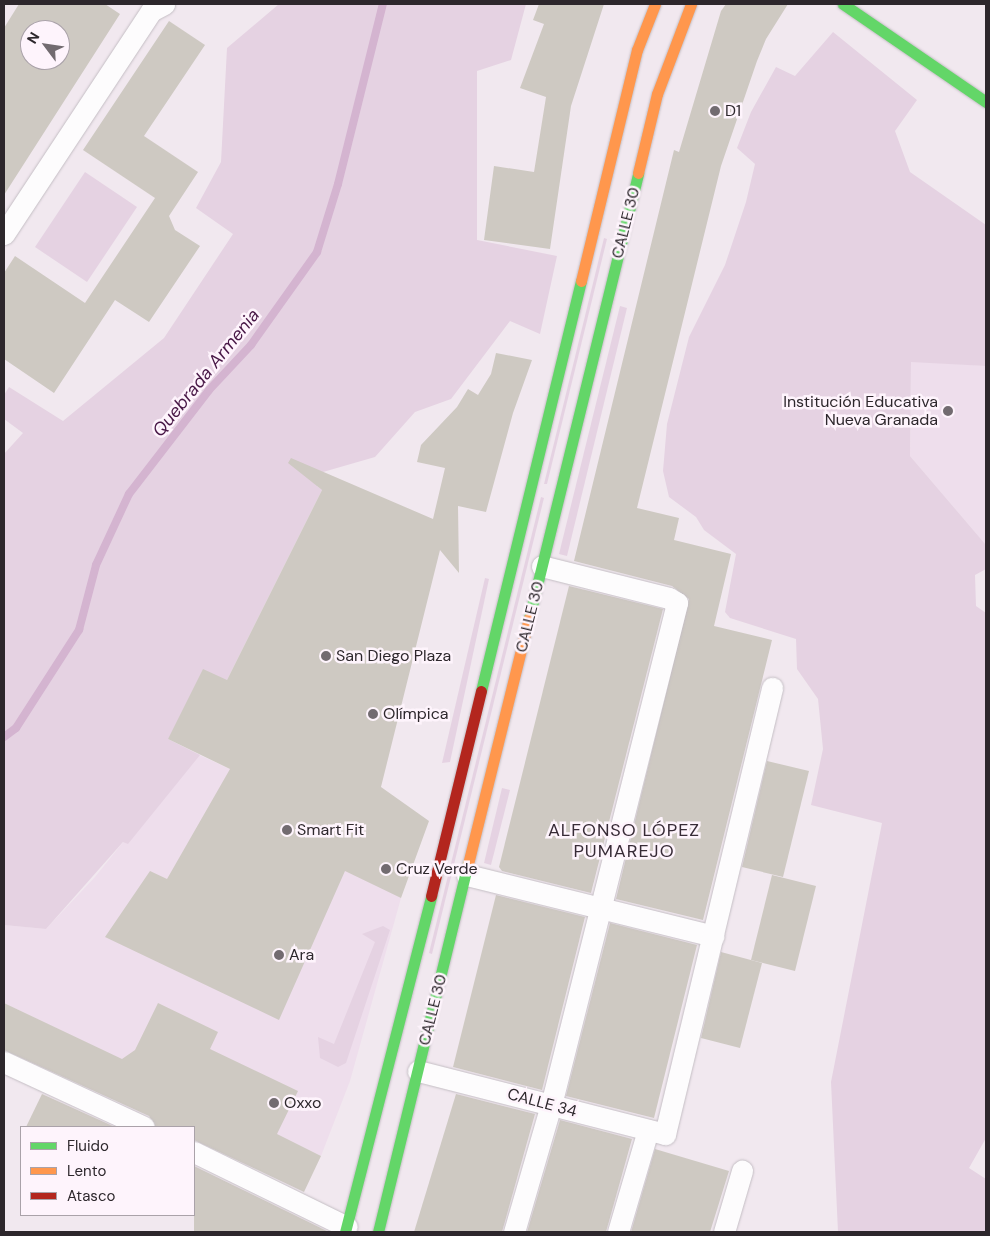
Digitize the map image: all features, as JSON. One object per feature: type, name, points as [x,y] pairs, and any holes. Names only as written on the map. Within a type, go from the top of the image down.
[{"type":"main road","name":"CALLE 30","points":[[346,1230],[380,1106],[634,60],[655,4]]},
{"type":"main road","name":"CALLE 30","points":[[378,1232],[657,94],[691,4]]},
{"type":"main road","points":[[843,4],[986,102]]},
{"type":"street","points":[[4,234],[151,6]]},
{"type":"street","points":[[514,1232],[551,1105],[602,908],[677,603],[669,598],[542,566]]},
{"type":"street","points":[[618,1232],[656,1132],[714,936],[772,688]]},
{"type":"street","points":[[467,875],[714,936]]},
{"type":"street","points":[[4,1062],[142,1126]]},
{"type":"street","name":"CALLE 34","points":[[418,1071],[656,1132]]},
{"type":"street","points":[[195,1153],[346,1230]]},
{"type":"street","points":[[724,1232],[742,1171]]},
{"type":"shaded area","points":[[279,4],[526,4],[511,60],[477,71],[477,240],[557,256],[540,334],[510,321],[451,399],[415,412],[375,457],[323,472],[317,486],[322,490],[227,680],[168,739],[200,755],[128,844],[123,842],[46,929],[4,925],[4,454],[23,433],[4,419],[4,395],[9,387],[63,421],[164,338],[233,234],[196,208],[221,162],[227,48]]},
{"type":"shaded area","points":[[833,32],[917,100],[895,131],[910,172],[986,225],[986,366],[911,362],[910,456],[986,545],[986,569],[975,575],[976,606],[986,613],[986,1138],[969,1168],[986,1179],[986,1232],[838,1232],[831,1082],[882,823],[811,805],[823,749],[818,699],[797,669],[796,639],[730,618],[725,612],[736,554],[704,530],[696,517],[669,497],[663,471],[667,424],[689,337],[725,265],[746,202],[755,164],[737,148],[751,112],[776,67],[795,76]]},
{"type":"shaded area","points":[[85,172],[137,207],[87,282],[35,247]]},
{"type":"shaded area","points":[[604,238],[607,239],[547,484],[544,484]]},
{"type":"shaded area","points":[[620,306],[627,308],[567,556],[559,554]]},
{"type":"shaded area","name":"Institución Educativa Nueva Granada","points":[[911,361],[986,366],[986,545],[910,456]]},
{"type":"shaded area","points":[[541,497],[544,498],[432,954],[429,953]]},
{"type":"shaded area","points":[[485,578],[489,579],[450,762],[442,763]]},
{"type":"shaded area","points":[[195,753],[230,769],[401,898],[350,1081],[321,1156],[4,1003],[4,925],[46,929],[95,877]]},
{"type":"shaded area","points":[[502,788],[510,790],[491,865],[484,863]]},
{"type":"shaded area","points":[[383,926],[390,930],[346,1063],[338,1067],[320,1058],[318,1037],[334,1044],[375,942],[362,934]]},
{"type":"building","points":[[19,4],[105,4],[120,14],[4,195],[4,28]]},
{"type":"building","points":[[539,4],[604,4],[571,106],[550,249],[484,240],[494,166],[534,172],[546,97],[520,88],[544,24],[533,20]]},
{"type":"building","points":[[726,4],[788,4],[766,39],[721,166],[637,508],[679,518],[674,540],[731,554],[714,626],[772,640],[703,920],[616,899],[689,599],[672,586],[574,561],[674,150],[679,152],[721,11]]},
{"type":"building","points":[[169,21],[205,45],[144,136],[198,172],[169,216],[175,230],[200,246],[149,322],[115,300],[54,393],[4,359],[4,273],[15,256],[85,303],[155,198],[83,150]]},
{"type":"building","points":[[496,353],[532,360],[513,413],[486,512],[458,506],[459,573],[440,550],[381,787],[429,821],[401,898],[345,871],[279,1020],[105,937],[150,871],[167,879],[230,769],[168,739],[203,669],[227,680],[322,490],[288,463],[291,458],[433,519],[445,468],[417,462],[421,445],[457,407],[468,389],[478,395],[491,374]]},
{"type":"building","points":[[569,586],[663,609],[591,893],[502,871],[499,867]]},
{"type":"building","points":[[767,761],[809,771],[783,877],[742,867]]},
{"type":"building","points":[[772,875],[816,886],[795,971],[751,960]]},
{"type":"building","points":[[496,895],[585,917],[542,1090],[453,1067]]},
{"type":"building","points":[[610,923],[697,945],[654,1118],[566,1096]]},
{"type":"building","points":[[721,952],[762,963],[740,1048],[701,1038]]},
{"type":"building","points":[[4,1003],[122,1059],[135,1050],[158,1003],[218,1032],[210,1049],[298,1091],[277,1134],[321,1156],[304,1192],[195,1140],[195,1126],[155,1126],[149,1116],[4,1050]]},
{"type":"building","points":[[42,1094],[113,1126],[26,1126]]},
{"type":"building","points":[[456,1094],[535,1114],[502,1232],[414,1232]]},
{"type":"building","points":[[560,1120],[632,1139],[606,1232],[527,1232]]},
{"type":"building","points":[[655,1149],[729,1171],[710,1232],[631,1232]]},
{"type":"building","points":[[195,1166],[329,1232],[194,1232]]},
{"type":"waterway","name":"Quebrada Armenia","points":[[4,737],[16,728],[79,630],[96,565],[129,494],[209,390],[251,345],[317,252],[338,184],[383,4]]},
{"type":"traffic: fast","points":[[843,4],[986,102]]},
{"type":"traffic: fast","points":[[529,618],[638,173]]},
{"type":"traffic: fast","points":[[481,691],[581,281]]},
{"type":"traffic: fast","points":[[378,1232],[468,864]]},
{"type":"traffic: fast","points":[[345,1232],[431,896]]},
{"type":"traffic: slow","points":[[581,281],[637,50],[655,4]]},
{"type":"traffic: slow","points":[[638,173],[657,94],[691,4]]},
{"type":"traffic: slow","points":[[468,864],[529,618]]},
{"type":"traffic: jam","points":[[431,896],[481,691]]},
{"type":"place","name":"D1","points":[[715,111]]},
{"type":"place","name":"Institución Educativa Nueva Granada","points":[[948,411]]},
{"type":"place","name":"San Diego Plaza","points":[[326,656]]},
{"type":"place","name":"Olímpica","points":[[373,714]]},
{"type":"place","name":"Smart Fit","points":[[287,830]]},
{"type":"place","name":"Cruz Verde","points":[[386,869]]},
{"type":"place","name":"Ara","points":[[279,955]]},
{"type":"place","name":"Oxxo","points":[[274,1103]]},
{"type":"district","name":"ALFONSO LÓPEZ PUMAREJO","points":[[624,841]]}]
